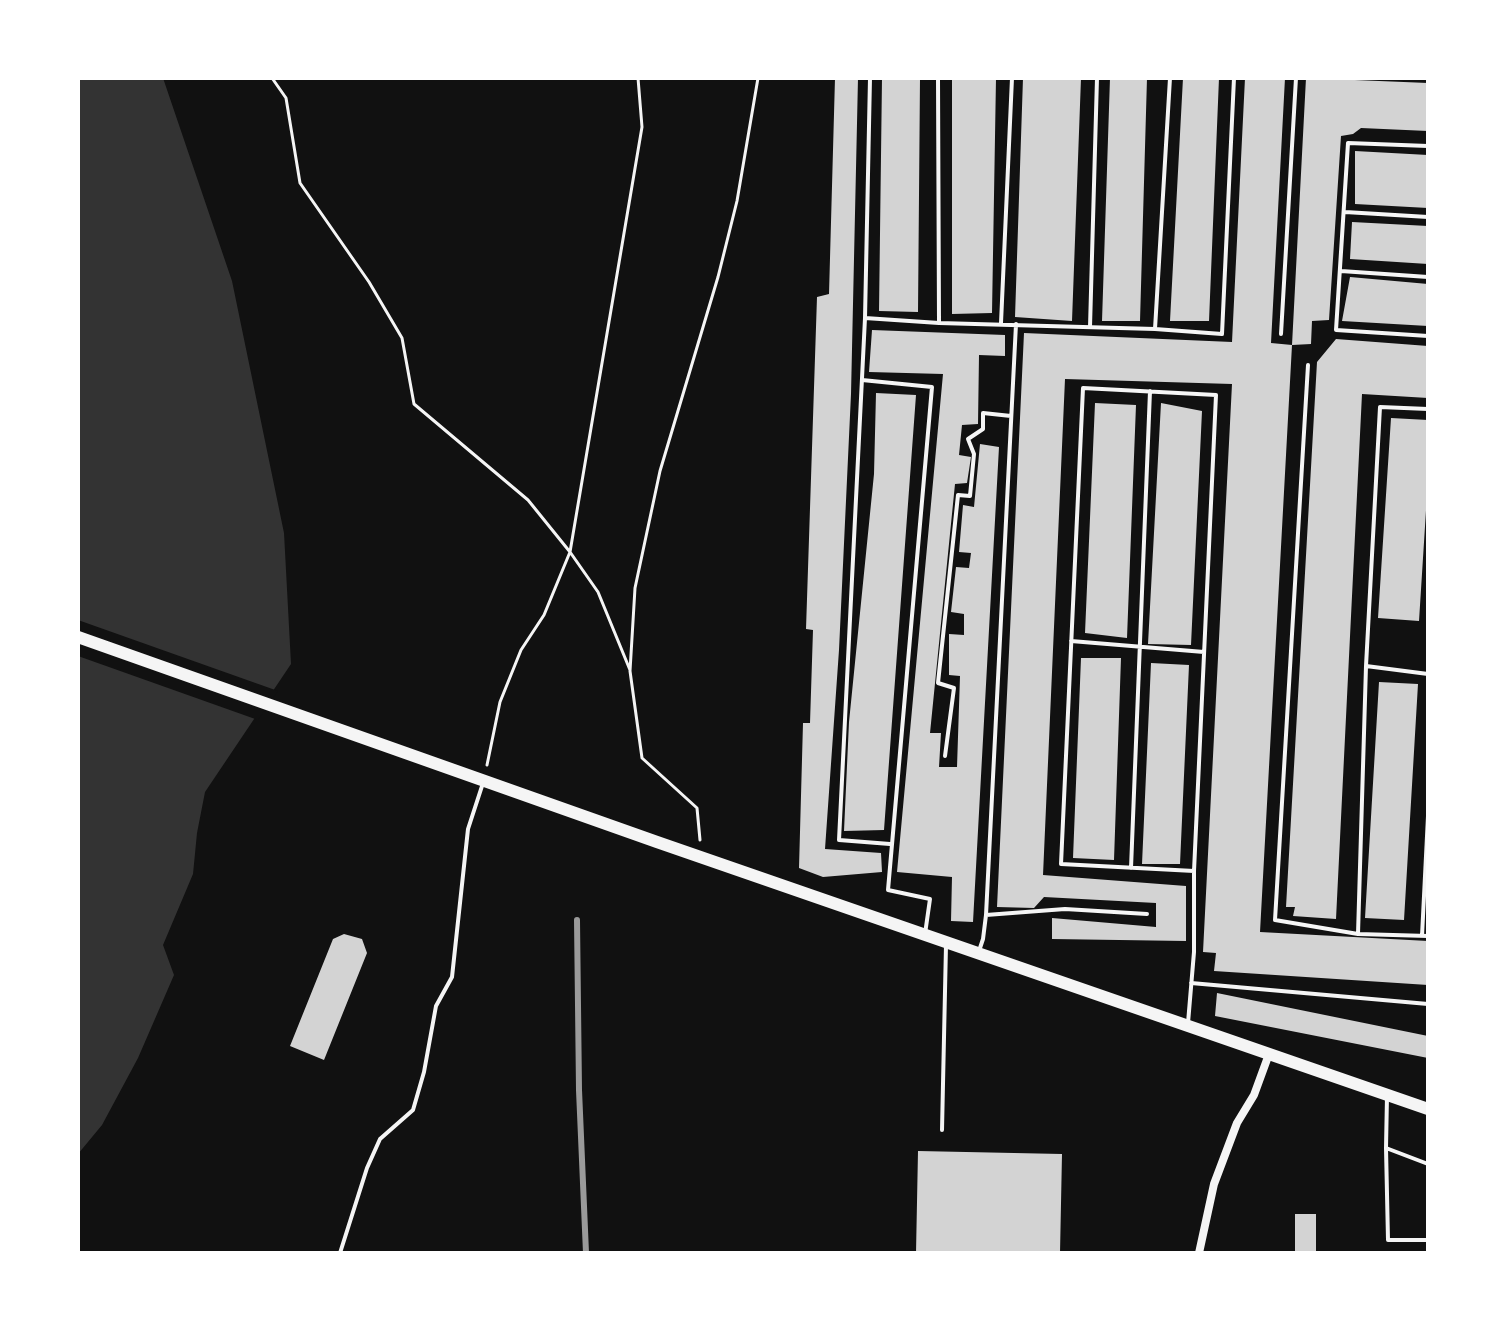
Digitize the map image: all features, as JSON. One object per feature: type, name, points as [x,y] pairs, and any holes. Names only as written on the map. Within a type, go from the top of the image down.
[{"type":"main road","points":[[78,637],[1428,1109]]},
{"type":"street","points":[[1199,1253],[1214,1184],[1237,1123],[1254,1095],[1269,1054]]},
{"type":"lane","points":[[870,78],[865,318],[839,840],[890,844]]},
{"type":"lane","points":[[938,78],[939,323]]},
{"type":"lane","points":[[1001,324],[1012,78]]},
{"type":"lane","points":[[1090,327],[1097,78]]},
{"type":"lane","points":[[1155,329],[1170,78]]},
{"type":"lane","points":[[865,318],[1222,334],[1234,78]]},
{"type":"lane","points":[[1281,334],[1296,78]]},
{"type":"lane","points":[[1428,146],[1348,143],[1336,330],[1428,336]]},
{"type":"lane","points":[[1345,212],[1428,217]]},
{"type":"lane","points":[[1341,271],[1428,277]]},
{"type":"lane","points":[[978,954],[986,915],[1016,324]]},
{"type":"lane","points":[[1308,365],[1275,920],[1358,934],[1425,936],[1428,816]]},
{"type":"lane","points":[[862,380],[932,387],[888,890],[930,899],[925,935]]},
{"type":"lane","points":[[1187,1026],[1194,952],[1194,871],[1216,395],[1083,388],[1061,864],[1194,871]]},
{"type":"lane","points":[[1131,868],[1150,391]]},
{"type":"lane","points":[[1358,934],[1366,666],[1380,407],[1428,409]]},
{"type":"lane","points":[[945,756],[954,688],[938,683],[958,495],[970,496],[974,454],[968,439],[983,429],[983,413],[1011,416]]},
{"type":"lane","points":[[1071,641],[1204,652]]},
{"type":"lane","points":[[1366,666],[1428,674]]},
{"type":"lane","points":[[340,1253],[367,1168],[380,1139],[413,1110],[424,1072],[436,1006],[452,977],[468,829],[484,781]]},
{"type":"lane","points":[[986,915],[1065,909],[1147,914]]},
{"type":"lane","points":[[942,1130],[947,942]]},
{"type":"lane","points":[[1191,983],[1428,1004]]},
{"type":"lane","points":[[1387,1094],[1388,1240],[1428,1240]]},
{"type":"lane","points":[[1386,1148],[1428,1164]]},
{"type":"path","points":[[272,78],[286,98],[300,183],[369,282],[402,338],[414,404],[528,500],[598,592],[630,671]]},
{"type":"path","points":[[484,781],[500,702],[521,650],[544,615],[570,552],[642,127],[638,78]]},
{"type":"path","points":[[702,856],[697,808],[642,758],[630,671],[635,588],[654,500],[737,201],[758,78]]},
{"type":"shaded area","points":[[78,78],[163,78],[232,281],[284,533],[291,664],[205,792],[193,874],[163,945],[174,975],[138,1058],[102,1125],[78,1154]]},
{"type":"pier","points":[[78,620],[278,691],[258,720],[78,656]]},
{"type":"building","points":[[835,78],[858,78],[851,394],[839,650],[825,849],[881,853],[882,872],[823,877],[799,868],[803,723],[810,723],[813,630],[806,629],[817,297],[829,294]]},
{"type":"building","points":[[882,78],[920,78],[918,312],[879,311]]},
{"type":"building","points":[[952,78],[996,78],[992,313],[952,314]]},
{"type":"building","points":[[1023,78],[1081,78],[1072,321],[1015,317]]},
{"type":"building","points":[[1110,78],[1147,78],[1140,321],[1102,321]]},
{"type":"building","points":[[1183,78],[1219,78],[1209,321],[1170,321]]},
{"type":"building","points":[[1245,78],[1285,78],[1271,343],[1292,345],[1260,932],[1428,941],[1428,985],[1214,971],[1216,953],[1203,952],[1232,384],[1065,379],[1043,875],[1186,886],[1186,941],[1052,939],[1052,918],[1156,927],[1156,903],[1044,897],[1034,908],[997,907],[1024,333],[1232,342]]},
{"type":"building","points":[[1306,78],[1428,83],[1428,131],[1361,128],[1353,134],[1341,136],[1329,320],[1312,321],[1311,344],[1292,345]]},
{"type":"building","points":[[1355,151],[1428,155],[1428,208],[1355,204]]},
{"type":"building","points":[[1352,222],[1428,226],[1428,264],[1350,259]]},
{"type":"building","points":[[1350,277],[1428,284],[1428,326],[1342,321]]},
{"type":"building","points":[[872,330],[1005,335],[1005,356],[979,355],[978,424],[962,425],[959,455],[971,457],[967,483],[955,484],[930,733],[941,733],[939,767],[957,767],[960,676],[949,675],[949,634],[964,635],[964,614],[951,612],[956,567],[969,568],[971,553],[959,552],[963,505],[974,507],[980,444],[999,447],[973,922],[951,921],[952,877],[897,872],[943,374],[869,372]]},
{"type":"building","points":[[1336,339],[1428,346],[1428,398],[1362,394],[1336,919],[1293,916],[1295,907],[1286,907],[1317,362]]},
{"type":"building","points":[[876,393],[916,395],[884,830],[844,831],[849,722],[874,474]]},
{"type":"building","points":[[1095,403],[1136,405],[1127,638],[1085,633]]},
{"type":"building","points":[[1161,403],[1202,411],[1191,645],[1148,644]]},
{"type":"building","points":[[1391,418],[1428,420],[1428,479],[1419,621],[1378,618]]},
{"type":"building","points":[[1081,658],[1121,658],[1114,860],[1073,858]]},
{"type":"building","points":[[1151,663],[1189,665],[1180,864],[1142,864]]},
{"type":"building","points":[[1379,682],[1418,684],[1404,920],[1365,918]]},
{"type":"building","points":[[344,934],[362,939],[367,953],[324,1060],[290,1046],[333,939]]},
{"type":"building","points":[[1217,993],[1428,1036],[1428,1058],[1215,1016]]},
{"type":"building","points":[[918,1151],[1062,1154],[1060,1253],[916,1253]]},
{"type":"building","points":[[1295,1214],[1316,1214],[1316,1253],[1295,1253]]},
{"type":"railway","points":[[577,920],[579,1090],[586,1253]]}]
